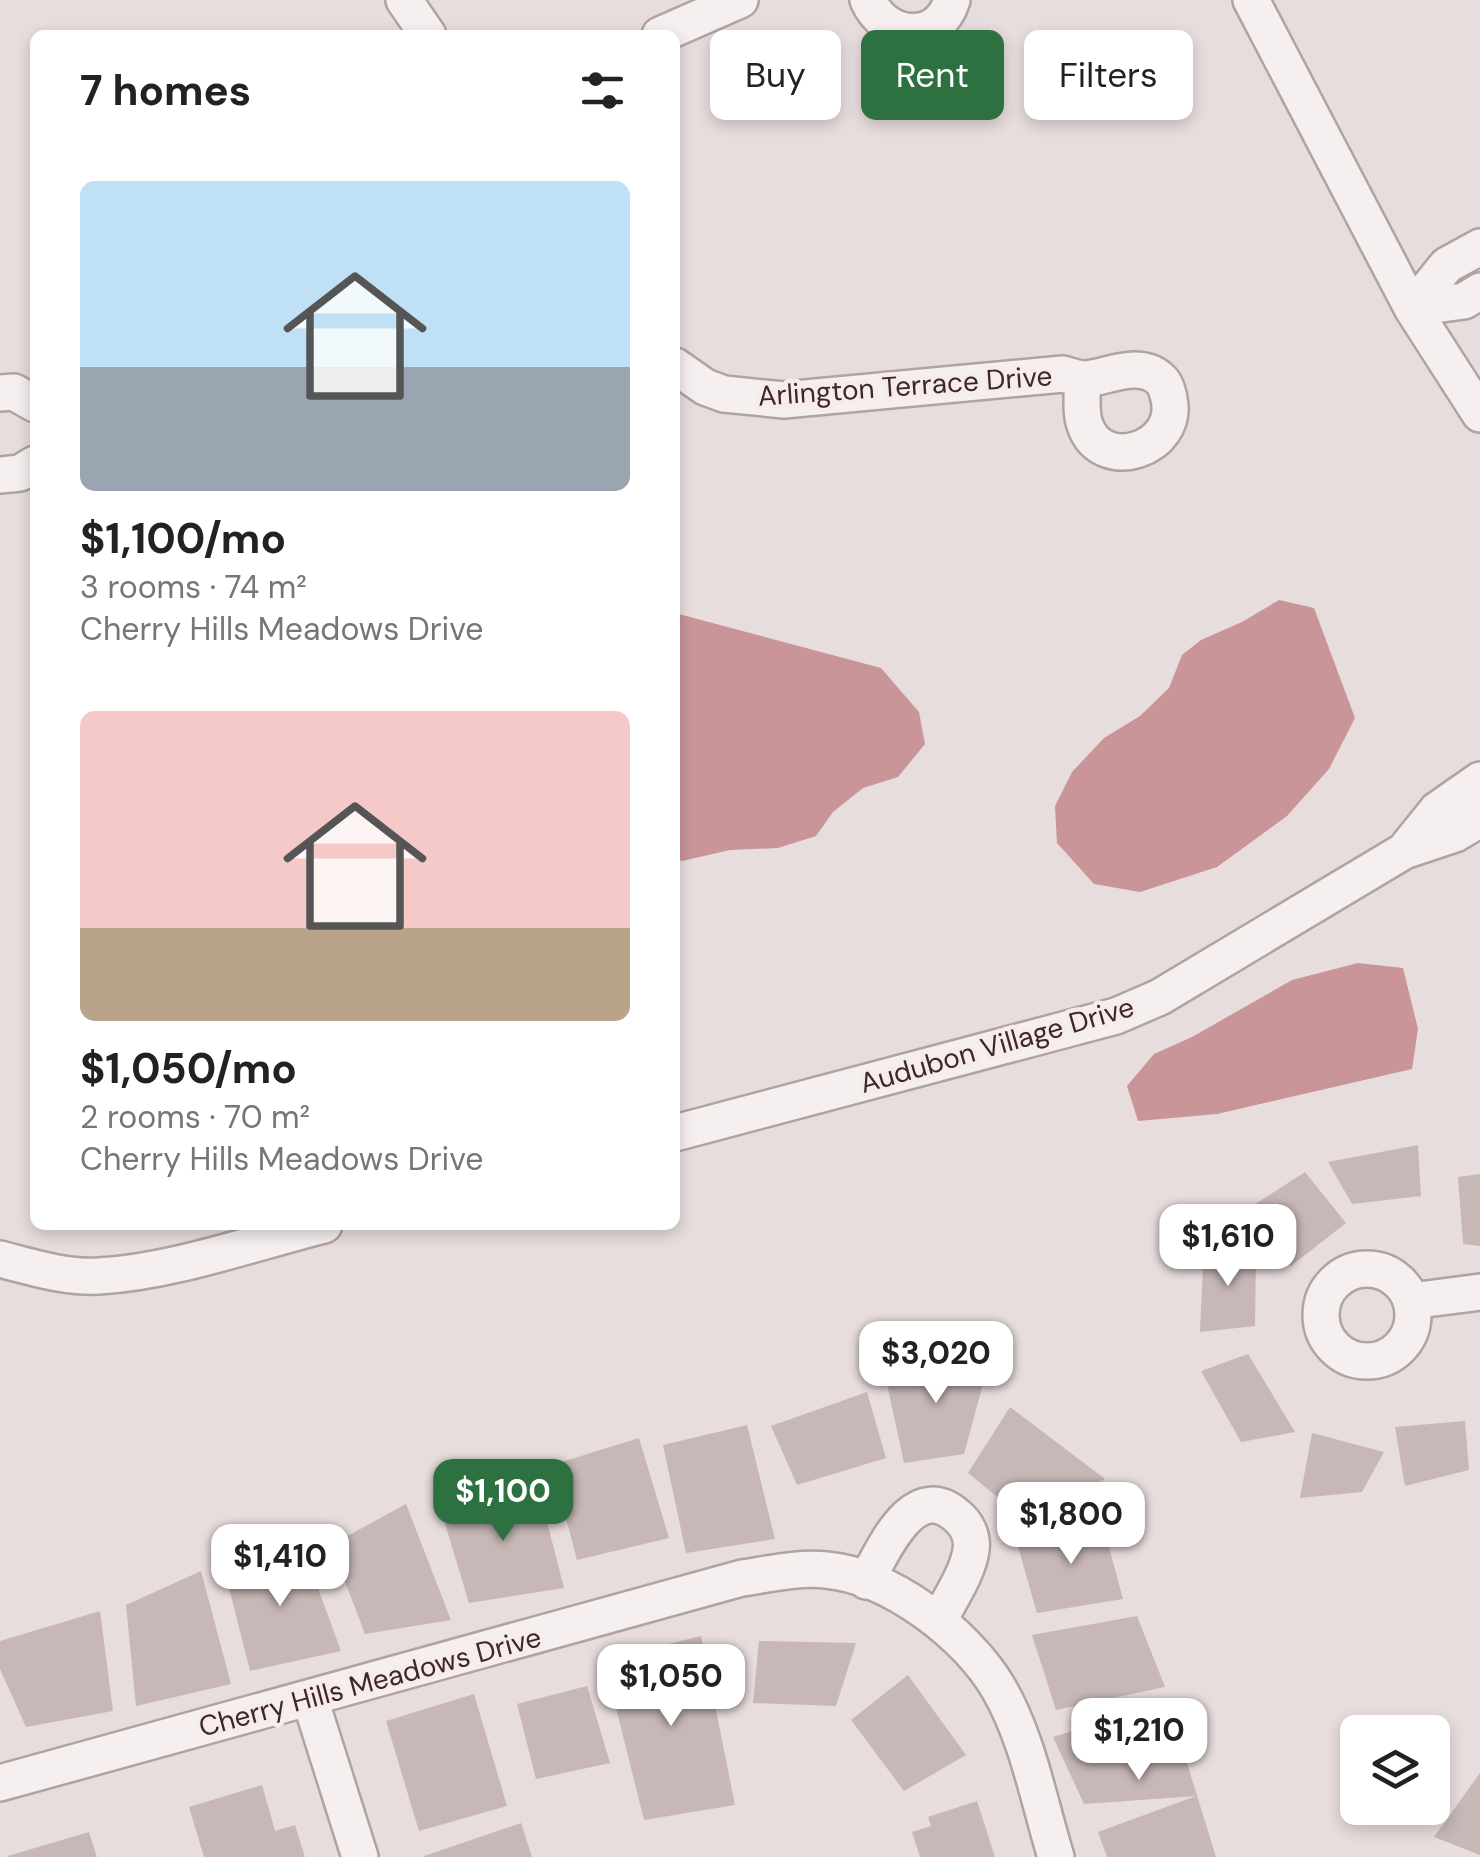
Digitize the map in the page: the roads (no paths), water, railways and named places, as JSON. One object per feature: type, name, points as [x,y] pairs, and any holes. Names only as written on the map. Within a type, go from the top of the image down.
[{"type":"street","points":[[404,0],[425,30]]},
{"type":"street","points":[[671,30],[740,0]]},
{"type":"street","points":[[868,0],[884,24],[912,32],[940,21],[952,0]]},
{"type":"street","points":[[1251,0],[1412,308],[1480,414]]},
{"type":"street","points":[[1412,308],[1447,265],[1480,246]]},
{"type":"street","points":[[1412,308],[1464,301],[1480,292]]},
{"type":"street","name":"Arlington Terrace Drive","points":[[680,370],[705,387],[724,394],[784,400],[1063,374],[1082,380]]},
{"type":"street","points":[[0,393],[14,392],[30,401]]},
{"type":"street","points":[[0,475],[20,473],[30,467]]},
{"type":"street","name":"Audubon Village Drive","points":[[1404,852],[1437,810],[1480,780]]},
{"type":"street","name":"Audubon Village Drive","points":[[680,1132],[1116,1016],[1160,997],[1404,852],[1455,834],[1480,819]]},
{"type":"street","points":[[0,1259],[48,1271],[95,1276],[143,1270],[304,1230]]},
{"type":"street","points":[[1411,1301],[1480,1292]]},
{"type":"street","points":[[866,1581],[899,1522],[913,1510],[947,1508],[967,1527],[971,1554],[939,1621]]},
{"type":"street","name":"Cherry Hills Meadows Drive","points":[[0,1783],[742,1578],[827,1570],[866,1581],[908,1601],[939,1621],[973,1653],[999,1689],[1018,1731],[1056,1857]]},
{"type":"street","points":[[310,1699],[360,1857]]}]
